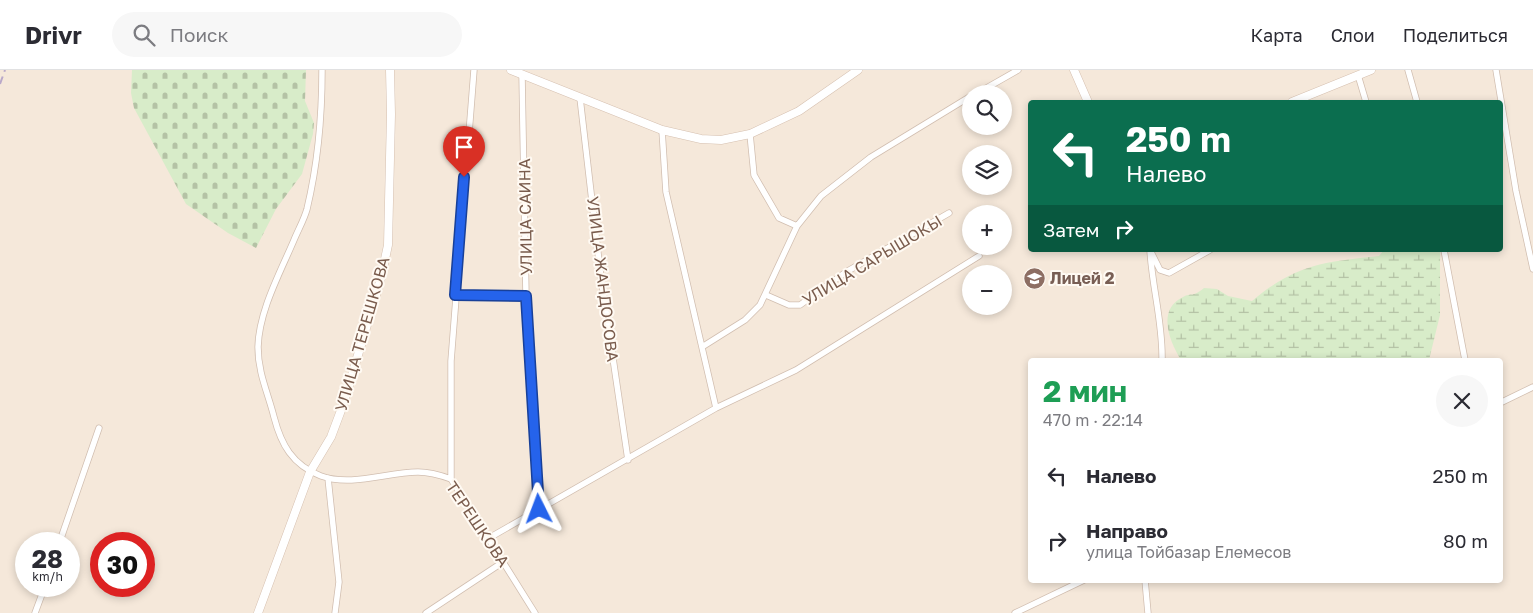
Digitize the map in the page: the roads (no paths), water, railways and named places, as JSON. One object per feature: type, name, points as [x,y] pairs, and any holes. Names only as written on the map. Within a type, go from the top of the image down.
[{"type":"street","points":[[311,471],[286,450],[279,438],[262,383],[258,348],[260,329],[277,280],[306,212],[313,180],[322,106],[322,70]]},
{"type":"street","name":"УЛИЦА ТЕРЕШКОВА","points":[[258,613],[311,471],[331,437],[343,405],[380,278],[388,245],[392,114],[390,70]]},
{"type":"street","points":[[452,479],[450,361],[474,70]]},
{"type":"street","points":[[511,70],[662,130],[701,139],[721,140],[750,134],[800,111],[858,70]]},
{"type":"street","points":[[992,85],[1018,70]]},
{"type":"street","points":[[1074,70],[1087,100]]},
{"type":"street","points":[[1297,100],[1371,70]]},
{"type":"street","points":[[1408,70],[1416,100]]},
{"type":"street","points":[[1496,70],[1501,100]]},
{"type":"street","name":"УЛИЦА САИНА","points":[[522,74],[526,296],[539,509]]},
{"type":"street","points":[[1358,75],[1365,100]]},
{"type":"street","name":"УЛИЦА ЖАНДОСОВА","points":[[580,98],[600,270],[628,460]]},
{"type":"street","points":[[702,347],[752,314],[766,295],[798,226],[821,196],[845,176],[886,147],[962,101]]},
{"type":"street","points":[[1503,112],[1516,191],[1533,270]]},
{"type":"street","points":[[662,130],[666,192],[716,408]]},
{"type":"street","points":[[750,134],[754,175],[779,218],[798,226]]},
{"type":"street","name":"УЛИЦА САРЫШОКЫ","points":[[766,295],[789,305],[800,305],[846,272],[949,213]]},
{"type":"street","points":[[1150,252],[1151,276],[1162,342],[1162,358]]},
{"type":"street","points":[[1151,252],[1160,270],[1169,273],[1206,252]]},
{"type":"street","points":[[1444,252],[1465,358]]},
{"type":"street","points":[[489,538],[716,408],[796,370],[979,256]]},
{"type":"street","points":[[455,295],[526,296]]},
{"type":"street","points":[[1503,402],[1533,387]]},
{"type":"street","points":[[63,532],[99,428]]},
{"type":"street","name":"ТЕРЕШКОВА","points":[[311,471],[328,478],[345,480],[418,472],[434,473],[452,479],[535,613]]},
{"type":"street","points":[[328,478],[339,582],[335,613]]},
{"type":"street","points":[[426,613],[503,562]]},
{"type":"street","points":[[1015,613],[1078,583]]},
{"type":"street","points":[[1145,583],[1148,613]]},
{"type":"street","points":[[35,613],[41,597]]},
{"type":"railway","points":[[0,84],[5,70]]},
{"type":"place","name":"Лицей 2","points":[[1034,278]]}]
